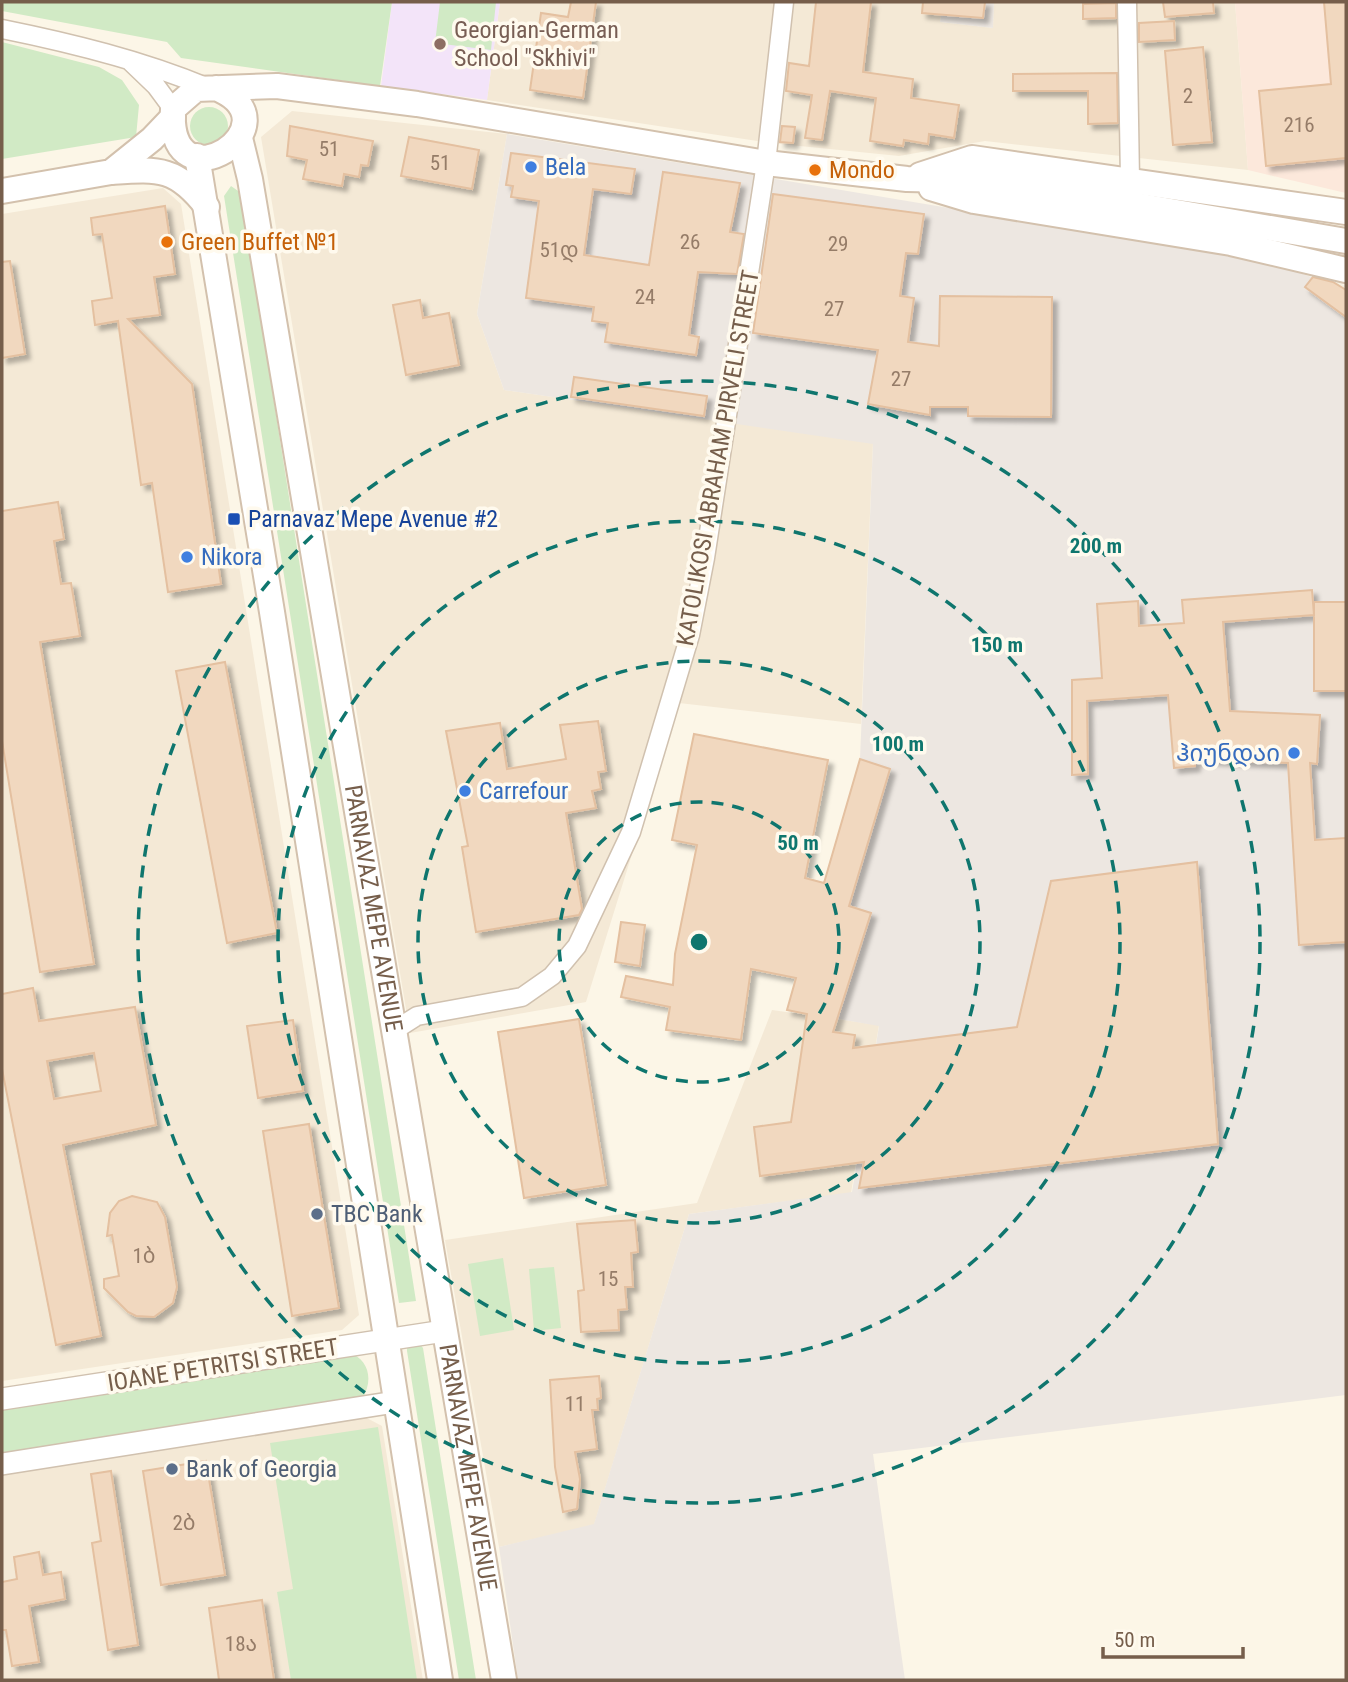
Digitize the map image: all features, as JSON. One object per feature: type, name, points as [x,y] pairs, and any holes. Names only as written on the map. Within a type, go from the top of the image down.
[{"type":"main road","points":[[173,113],[173,131],[179,144],[193,155],[206,158],[226,153],[276,86]]},
{"type":"main road","points":[[111,172],[152,139],[187,93],[211,87],[276,86],[417,104],[766,163],[907,179],[995,181],[1346,241]]},
{"type":"main road","points":[[211,87],[235,100],[242,129]]},
{"type":"main road","name":"PARNAVAZ MEPE AVENUE","points":[[242,129],[504,1680]]},
{"type":"main road","points":[[2,191],[111,172],[157,169],[193,155]]},
{"type":"main road","points":[[193,155],[208,208],[440,1680]]},
{"type":"main road","points":[[907,179],[960,159],[972,158],[1346,212]]},
{"type":"main road","points":[[157,169],[171,174],[193,189],[208,208]]},
{"type":"main road","points":[[907,179],[945,194],[974,201],[1231,243],[1346,271]]},
{"type":"street","name":"KATOLIKOSI ABRAHAM PIRVELI STREET","points":[[395,1030],[417,1016],[522,997],[552,976],[577,946],[631,832],[693,622],[766,163],[784,2]]},
{"type":"street","points":[[1127,2],[1130,180]]},
{"type":"street","points":[[2,29],[62,41],[171,72],[211,87]]},
{"type":"street","points":[[131,62],[156,86],[173,113]]},
{"type":"street","name":"IOANE PETRITSI STREET","points":[[2,1399],[444,1331]]},
{"type":"street","points":[[2,1464],[396,1402]]},
{"type":"shaded area","name":"Georgian-German School \"Skhivi\"","points":[[392,2],[500,2],[487,100],[381,86]]},
{"type":"shaded area","points":[[500,2],[943,2],[940,22],[993,28],[994,2],[1235,2],[1248,170],[985,141],[899,156],[770,143],[487,100]]},
{"type":"shaded area","points":[[943,2],[994,2],[993,28],[940,22]]},
{"type":"shaded area","points":[[1235,2],[1346,2],[1346,193],[1248,170]]},
{"type":"shaded area","points":[[292,111],[507,134],[477,314],[504,390],[873,443],[861,724],[679,703],[586,1002],[410,1033],[261,137]]},
{"type":"shaded area","points":[[507,134],[1266,261],[1346,289],[1346,1395],[873,1454],[905,1680],[518,1680],[499,1547],[594,1524],[689,1214],[852,1192],[879,1026],[787,1010],[860,759],[873,444],[504,390],[477,314]]},
{"type":"shaded area","points":[[163,188],[181,204],[359,1315],[342,1330],[2,1381],[2,214]]},
{"type":"shaded area","points":[[772,1010],[879,1025],[851,1193],[689,1214],[594,1525],[499,1547],[445,1240],[697,1203]]},
{"type":"shaded area","points":[[359,1414],[382,1426],[423,1680],[2,1680],[2,1471]]},
{"type":"green space","points":[[2,2],[392,2],[380,86],[181,58],[167,42],[2,11]]},
{"type":"green space","points":[[440,2],[496,2],[491,50],[435,43]]},
{"type":"green space","points":[[2,42],[99,67],[122,80],[139,105],[136,137],[2,159]]},
{"type":"green space","points":[[209,107],[223,112],[228,126],[223,140],[209,145],[195,140],[190,126],[195,112]]},
{"type":"green space","points":[[231,186],[241,193],[416,1301],[399,1303],[224,196]]},
{"type":"green space","points":[[503,1258],[514,1330],[480,1336],[468,1264]]},
{"type":"green space","points":[[554,1267],[561,1328],[534,1331],[529,1269]]},
{"type":"green space","points":[[418,1342],[423,1348],[476,1680],[459,1680],[407,1351],[407,1347]]},
{"type":"green space","points":[[348,1352],[361,1360],[367,1371],[368,1385],[362,1399],[2,1457],[2,1407]]},
{"type":"green space","points":[[378,1427],[417,1680],[291,1680],[277,1592],[293,1589],[270,1443]]},
{"type":"building","points":[[571,2],[596,2],[583,98],[530,90],[541,13],[568,17]]},
{"type":"building","points":[[816,2],[871,2],[863,72],[913,79],[911,98],[959,105],[954,138],[929,134],[928,144],[904,140],[903,146],[870,141],[876,98],[830,91],[822,140],[805,138],[812,95],[786,91],[789,63],[809,66]]},
{"type":"building","points":[[923,2],[985,2],[983,18],[922,13]]},
{"type":"building","points":[[1163,2],[1213,2],[1214,13],[1165,17]]},
{"type":"building","points":[[1324,2],[1346,2],[1346,158],[1266,166],[1259,91],[1331,84]]},
{"type":"building","points":[[1116,3],[1116,18],[1083,19],[1083,4]]},
{"type":"building","points":[[1174,21],[1175,40],[1139,42],[1139,23]]},
{"type":"building","points":[[1203,47],[1212,142],[1173,145],[1165,51]]},
{"type":"building","points":[[1117,73],[1118,123],[1088,124],[1088,91],[1013,91],[1013,74]]},
{"type":"building","points":[[290,126],[373,141],[368,166],[361,165],[359,177],[344,174],[342,186],[303,179],[307,160],[287,156]]},
{"type":"building","points":[[782,126],[795,127],[793,143],[780,142]]},
{"type":"building","points":[[409,137],[479,150],[472,189],[401,176]]},
{"type":"building","points":[[511,153],[635,169],[631,194],[593,189],[584,255],[649,265],[663,172],[740,183],[730,232],[744,234],[737,274],[698,272],[689,335],[699,337],[696,355],[605,342],[608,323],[592,321],[594,307],[526,298],[539,201],[511,197],[513,186],[506,185]]},
{"type":"building","points":[[773,194],[924,214],[918,254],[906,253],[900,296],[914,298],[908,342],[939,346],[940,296],[1052,297],[1051,417],[968,416],[968,407],[930,407],[930,415],[868,404],[878,350],[753,333]]},
{"type":"building","points":[[165,206],[175,274],[154,277],[160,315],[128,319],[192,384],[221,584],[168,592],[152,483],[141,485],[118,321],[95,325],[92,301],[112,298],[102,234],[93,235],[91,218]]},
{"type":"building","points":[[10,261],[25,354],[2,358],[2,262]]},
{"type":"building","points":[[1313,277],[1333,282],[1346,290],[1346,317],[1305,287]]},
{"type":"building","points":[[420,300],[423,318],[449,313],[459,365],[406,375],[393,305]]},
{"type":"building","points":[[574,377],[707,396],[704,416],[571,397]]},
{"type":"building","points":[[58,502],[64,539],[54,541],[61,584],[71,583],[80,636],[40,642],[94,964],[40,972],[2,741],[2,511]]},
{"type":"building","points":[[1312,590],[1314,615],[1223,622],[1230,711],[1320,715],[1317,764],[1310,763],[1315,840],[1346,838],[1346,942],[1299,945],[1288,763],[1195,759],[1195,766],[1174,768],[1168,695],[1087,701],[1088,774],[1072,775],[1072,680],[1102,678],[1097,604],[1138,601],[1139,626],[1184,623],[1182,600]]},
{"type":"building","points":[[1314,602],[1346,602],[1346,691],[1314,691]]},
{"type":"building","points":[[225,662],[277,933],[227,943],[176,671]]},
{"type":"building","points":[[598,721],[606,771],[598,772],[601,789],[592,791],[596,808],[566,813],[582,909],[579,915],[476,932],[462,847],[468,846],[446,731],[500,723],[507,769],[566,759],[560,725]]},
{"type":"building","points":[[694,734],[828,760],[805,878],[824,883],[860,759],[890,769],[849,906],[871,913],[833,1032],[855,1035],[853,1048],[1017,1027],[1051,881],[1197,862],[1218,1144],[859,1188],[864,1162],[760,1176],[754,1127],[791,1122],[807,1014],[787,1010],[796,978],[751,969],[741,1040],[666,1030],[670,1007],[621,997],[626,976],[673,985],[675,954],[697,845],[672,840]]},
{"type":"building","points":[[621,922],[645,925],[640,966],[615,962]]},
{"type":"building","points":[[33,988],[39,1021],[135,1007],[156,1125],[63,1145],[101,1336],[56,1345],[2,1069],[2,994]],"holes":[[[94,1053],[101,1091],[54,1099],[47,1061]]]},
{"type":"building","points":[[579,1019],[606,1185],[524,1198],[498,1032]]},
{"type":"building","points":[[293,1020],[303,1091],[258,1098],[247,1026]]},
{"type":"building","points":[[309,1124],[339,1308],[292,1316],[263,1131]]},
{"type":"building","points":[[132,1196],[157,1202],[165,1217],[177,1287],[173,1303],[154,1317],[136,1316],[128,1312],[104,1288],[104,1279],[119,1276],[112,1235],[107,1236],[110,1213],[119,1201]]},
{"type":"building","points":[[635,1220],[638,1252],[631,1253],[633,1287],[625,1287],[627,1309],[618,1310],[619,1330],[581,1332],[578,1291],[584,1290],[577,1224]]},
{"type":"building","points":[[599,1376],[601,1398],[597,1399],[598,1410],[592,1410],[597,1449],[575,1452],[580,1479],[577,1509],[563,1512],[555,1467],[550,1380]]},
{"type":"building","points":[[206,1461],[225,1575],[161,1585],[143,1471]]},
{"type":"building","points":[[111,1471],[138,1645],[108,1650],[92,1543],[101,1541],[91,1474]]},
{"type":"building","points":[[39,1552],[43,1575],[61,1572],[65,1599],[29,1606],[39,1662],[12,1666],[6,1630],[2,1630],[2,1582],[17,1579],[14,1557]]},
{"type":"building","points":[[262,1600],[274,1680],[219,1680],[209,1608]]},
{"type":"place","name":"Georgian-German School \"Skhivi\"","points":[[440,44]]},
{"type":"place","name":"Bela","points":[[531,167]]},
{"type":"place","name":"Mondo","points":[[815,170]]},
{"type":"place","name":"Green Buffet №1","points":[[167,242]]},
{"type":"place","name":"Parnavaz Mepe Avenue #2","points":[[234,519]]},
{"type":"place","name":"Nikora","points":[[187,557]]},
{"type":"place","name":"ჰიუნდაი","points":[[1294,753]]},
{"type":"place","name":"Carrefour","points":[[465,791]]},
{"type":"place","name":"TBC Bank","points":[[317,1214]]},
{"type":"place","name":"Bank of Georgia","points":[[172,1469]]}]
